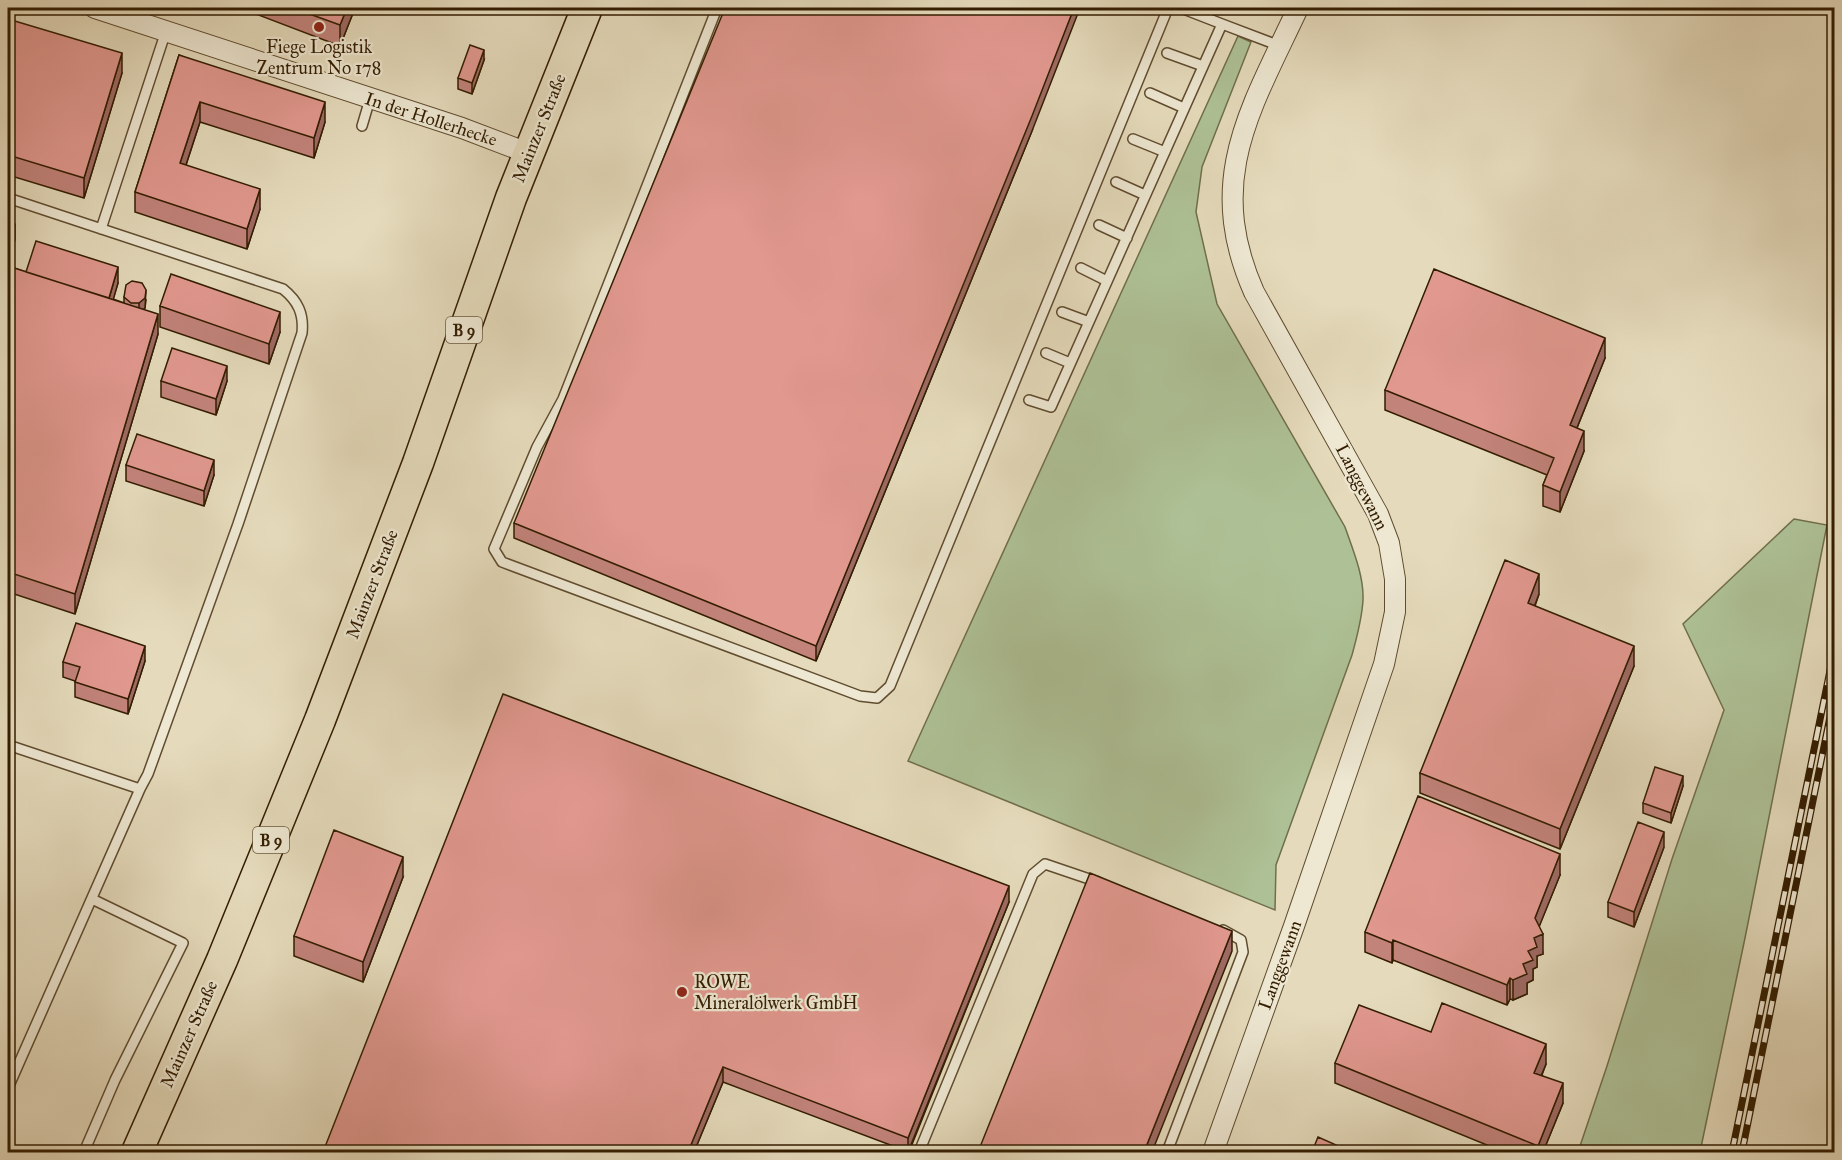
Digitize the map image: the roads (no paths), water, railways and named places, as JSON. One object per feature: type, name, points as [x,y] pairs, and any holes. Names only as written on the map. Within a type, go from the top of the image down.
[{"type":"main road","name":"Mainzer Straße","points":[[137,1152],[222,960],[325,709],[418,463],[489,257],[587,8]]},
{"type":"street","name":"In der Hollerhecke","points":[[95,8],[462,128],[528,153]]},
{"type":"street","name":"Langgewann","points":[[1213,1152],[1384,664],[1395,612],[1395,579],[1391,552],[1378,514],[1254,292],[1244,268],[1233,217],[1232,190],[1239,144],[1247,120],[1298,8]]},
{"type":"lane","points":[[717,8],[563,399],[537,447],[494,549],[502,562],[860,696],[877,698],[890,686],[1168,8]]},
{"type":"lane","points":[[1186,10],[1280,46]]},
{"type":"lane","points":[[1029,400],[1051,407],[1222,24]]},
{"type":"lane","points":[[101,229],[166,31]]},
{"type":"lane","points":[[1167,53],[1203,66]]},
{"type":"lane","points":[[1150,93],[1185,108]]},
{"type":"lane","points":[[362,126],[370,99]]},
{"type":"lane","points":[[1133,139],[1165,152]]},
{"type":"lane","points":[[1116,182],[1145,195]]},
{"type":"lane","points":[[8,198],[283,289],[293,297],[303,321],[302,333],[242,514],[148,774],[8,1088]]},
{"type":"lane","points":[[1099,225],[1127,238]]},
{"type":"lane","points":[[1081,268],[1107,280]]},
{"type":"lane","points":[[1062,312],[1089,322]]},
{"type":"lane","points":[[1046,353],[1070,363]]},
{"type":"lane","points":[[8,745],[140,789]]},
{"type":"lane","points":[[919,1152],[1033,874],[1046,864],[1107,886]]},
{"type":"lane","points":[[84,1152],[115,1080],[183,943],[92,899]]},
{"type":"lane","points":[[1167,1152],[1243,952],[1241,940],[1213,926]]},
{"type":"railway","points":[[1732,1152],[1834,651]]},
{"type":"railway","points":[[1742,1152],[1834,697]]},
{"type":"place","name":"Fiege Logistik Zentrum No 178","points":[[319,27]]},
{"type":"place","name":"ROWE Mineralölwerk GmbH","points":[[682,992]]}]
